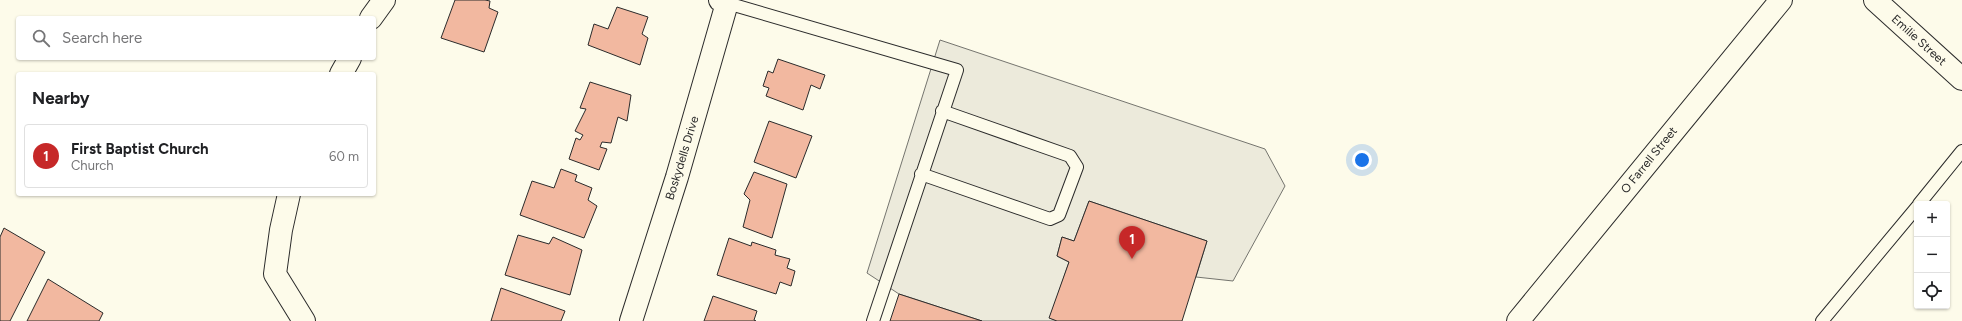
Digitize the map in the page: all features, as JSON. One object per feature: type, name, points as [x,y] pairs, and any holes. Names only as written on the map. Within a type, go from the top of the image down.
[{"type":"street","points":[[372,16],[384,0]]},
{"type":"street","name":"O Farrell Street","points":[[1518,321],[1782,0]]},
{"type":"street","name":"Emilie Street","points":[[1875,0],[1962,79]]},
{"type":"street","name":"Boskydells Drive","points":[[630,321],[677,177],[723,1]]},
{"type":"street","points":[[343,72],[349,60]]},
{"type":"street","points":[[289,196],[281,230],[275,274],[304,321]]},
{"type":"lane","points":[[723,1],[957,70],[873,321]]},
{"type":"lane","points":[[921,174],[1050,219],[1059,215],[1077,167],[1070,156],[942,112]]},
{"type":"lane","points":[[1921,201],[1962,151]]},
{"type":"lane","points":[[1822,321],[1914,211]]},
{"type":"shaded area","points":[[940,40],[1265,149],[1285,186],[1233,281],[1196,277],[1207,241],[1089,201],[1074,241],[1062,237],[1057,256],[1069,262],[1050,318],[1057,321],[982,321],[899,294],[867,273]]},
{"type":"building","points":[[455,0],[490,1],[489,8],[498,12],[484,52],[441,38]]},
{"type":"building","points":[[617,7],[648,17],[642,34],[648,38],[640,65],[588,45],[594,24],[608,29]]},
{"type":"building","points":[[778,59],[825,75],[820,89],[811,85],[803,110],[766,96],[769,88],[763,86],[768,71],[773,73]]},
{"type":"building","points":[[590,82],[631,95],[627,121],[618,117],[611,143],[602,142],[600,147],[607,149],[599,170],[569,159],[576,138],[580,140],[583,135],[575,131],[586,109],[580,108]]},
{"type":"building","points":[[769,121],[812,136],[796,178],[754,162]]},
{"type":"building","points":[[561,169],[577,175],[575,181],[592,188],[588,200],[597,206],[584,238],[520,215],[532,181],[554,188]]},
{"type":"building","points":[[754,172],[787,184],[772,238],[743,227],[750,200],[744,194]]},
{"type":"building","points":[[1089,201],[1207,241],[1182,321],[1057,321],[1049,318],[1069,262],[1057,256],[1062,237],[1074,241]]},
{"type":"building","points":[[4,228],[45,252],[10,321],[0,321],[0,237]]},
{"type":"building","points":[[518,235],[549,244],[553,237],[582,250],[570,295],[505,275]]},
{"type":"building","points":[[729,238],[751,246],[752,242],[776,250],[775,255],[790,259],[787,268],[795,271],[791,286],[780,282],[776,294],[717,275]]},
{"type":"building","points":[[48,279],[103,313],[99,321],[27,321]]},
{"type":"building","points":[[501,288],[565,311],[561,321],[491,321]]},
{"type":"building","points":[[899,294],[982,321],[890,321]]},
{"type":"building","points":[[713,296],[757,311],[754,320],[756,321],[704,321]]},
{"type":"place","name":"First Baptist Church","points":[[1132,259]]}]
